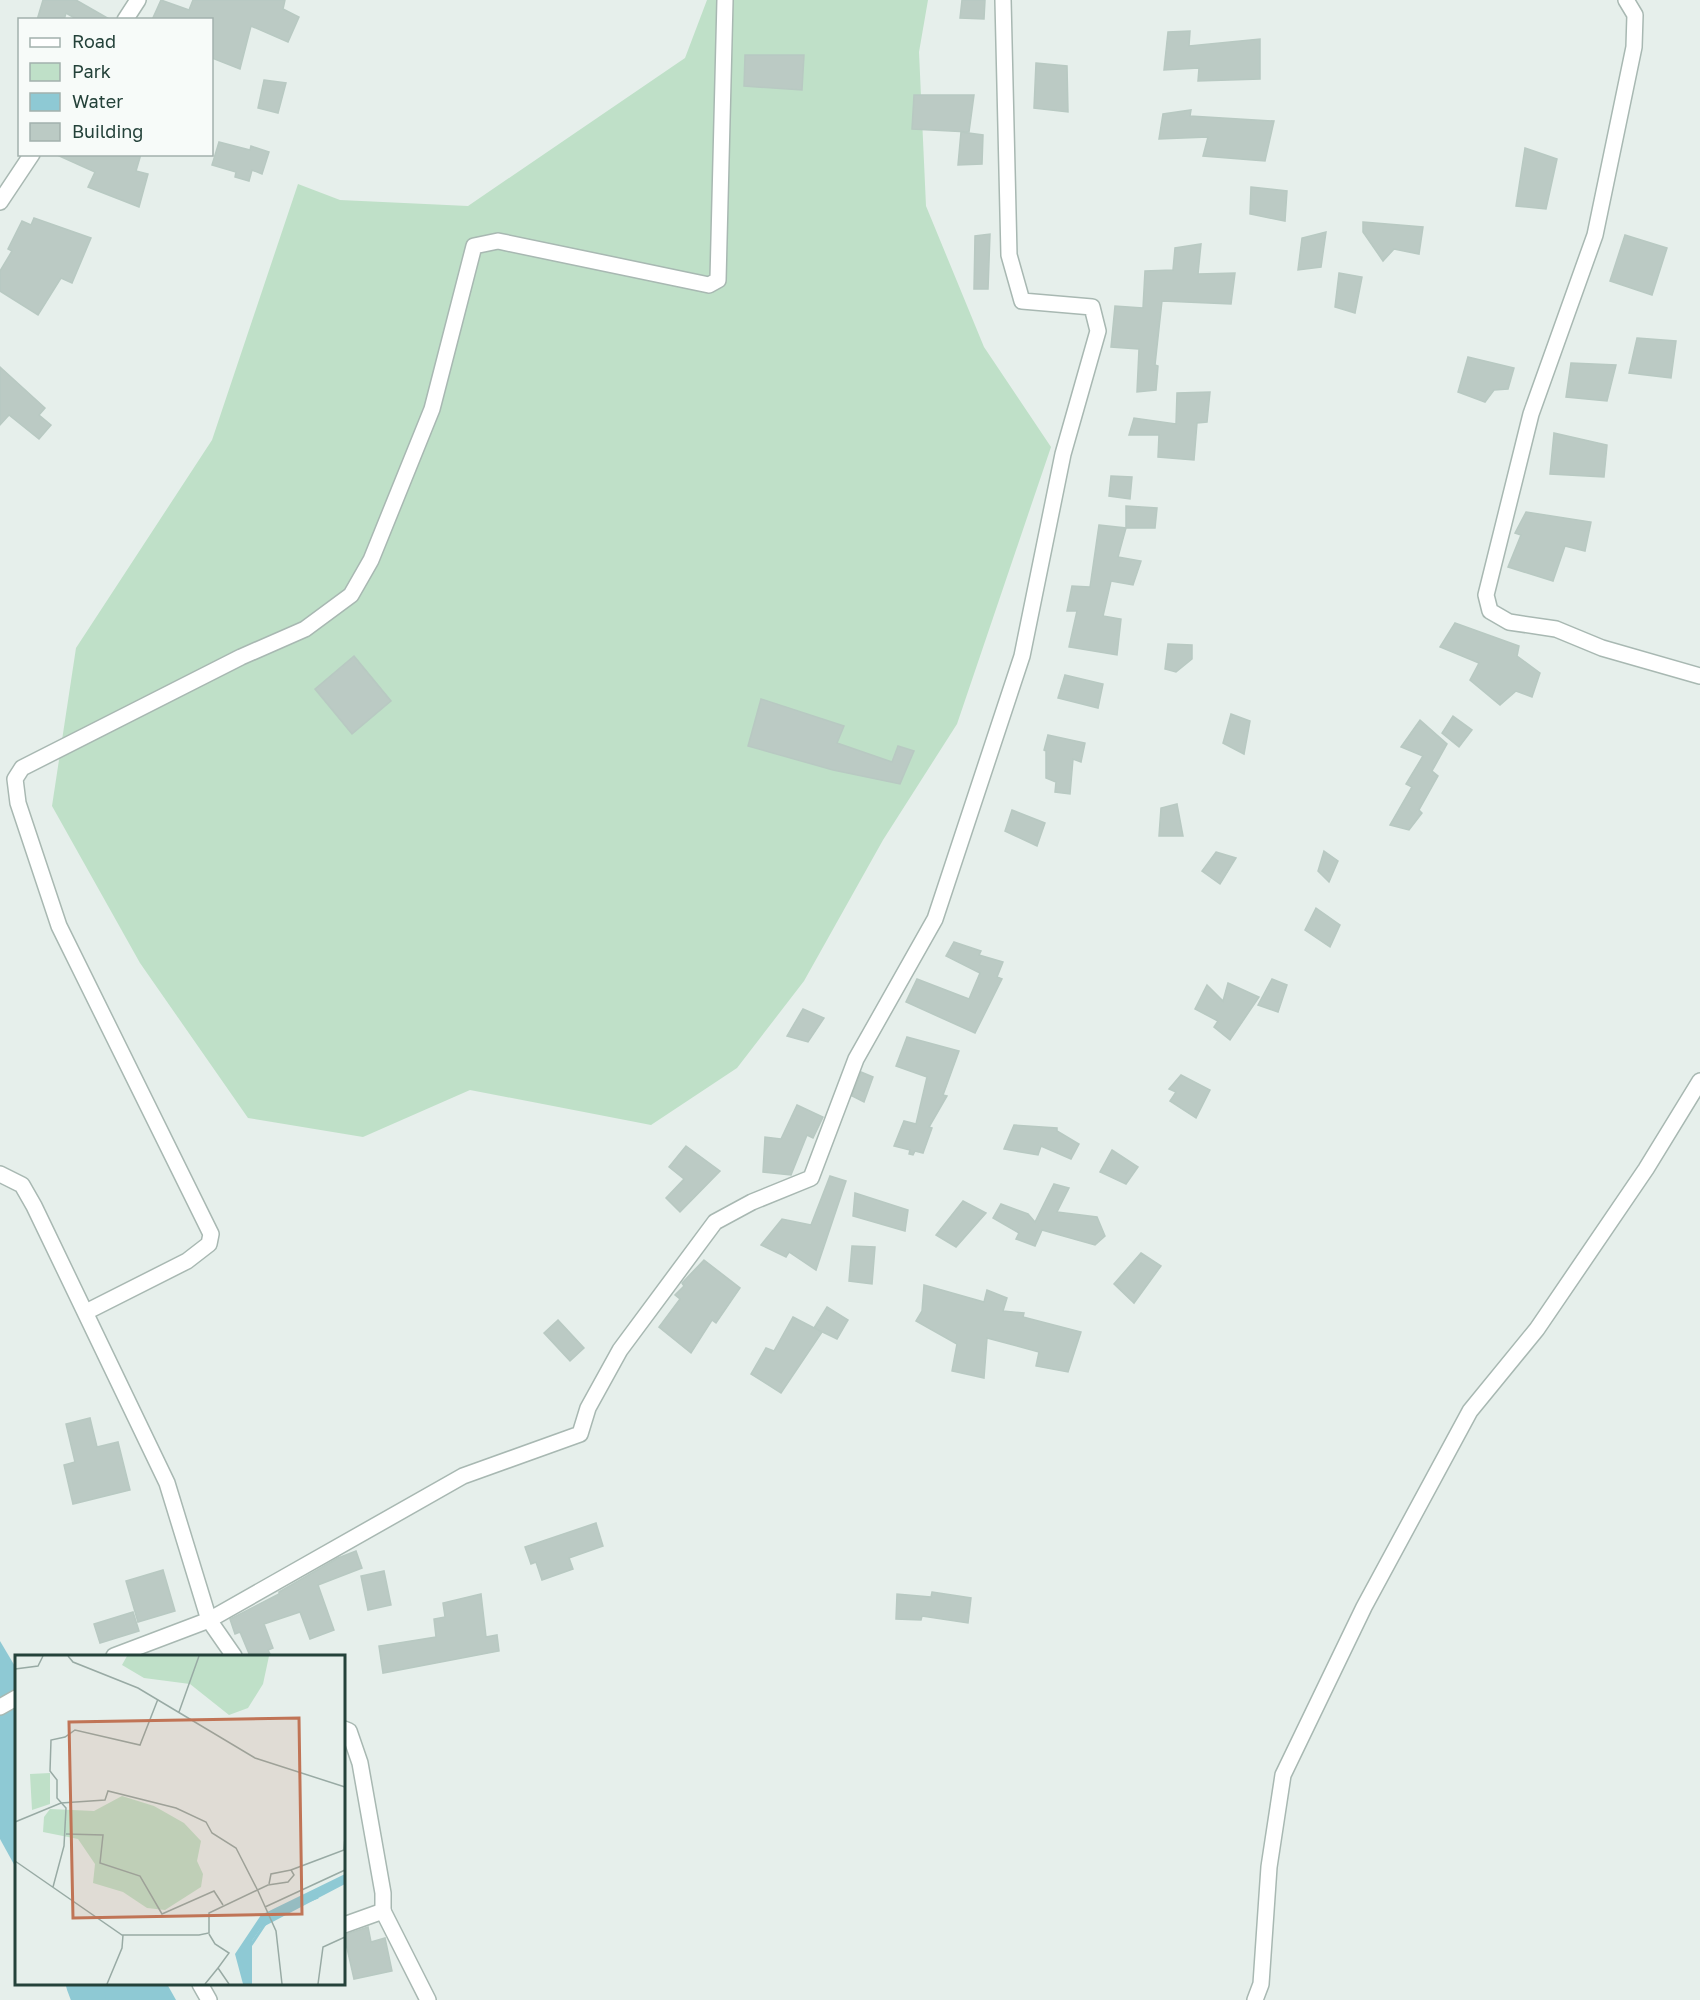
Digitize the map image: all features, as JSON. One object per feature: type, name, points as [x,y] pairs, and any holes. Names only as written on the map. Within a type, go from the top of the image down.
[{"type":"street","points":[[126,18],[138,0]]},
{"type":"street","points":[[86,1312],[187,1261],[209,1244],[211,1234],[59,926],[18,803],[15,779],[22,768],[241,657],[305,629],[351,595],[371,560],[432,409],[474,246],[498,241],[709,285],[718,280],[725,0]]},
{"type":"street","points":[[117,1655],[209,1620],[463,1476],[580,1434],[588,1408],[620,1350],[715,1222],[752,1202],[811,1178],[856,1059],[939,908],[1022,656],[1063,454],[1098,331],[1092,307],[1022,301],[1009,255],[1003,0]]},
{"type":"street","points":[[1626,0],[1635,15],[1634,48],[1595,236],[1531,414],[1486,595],[1490,611],[1509,622],[1556,629],[1602,648],[1700,676]]},
{"type":"street","points":[[0,202],[31,156]]},
{"type":"street","points":[[1255,2000],[1261,1984],[1269,1868],[1283,1775],[1354,1628],[1470,1411],[1537,1329],[1646,1169],[1700,1081]]},
{"type":"street","points":[[0,1174],[22,1185],[86,1312],[167,1483],[209,1620],[233,1655]]},
{"type":"street","points":[[0,1707],[15,1699]]},
{"type":"street","points":[[345,1729],[349,1731],[360,1762],[383,1893],[383,1911],[429,2000]]},
{"type":"street","points":[[345,1925],[383,1911]]},
{"type":"street","points":[[201,1985],[208,2000]]},
{"type":"green space","points":[[707,0],[928,0],[919,52],[926,206],[984,347],[1051,447],[957,724],[883,840],[804,981],[737,1068],[651,1125],[470,1090],[363,1137],[248,1118],[140,963],[52,806],[76,648],[212,440],[298,184],[340,200],[468,206],[685,58]]},
{"type":"water","points":[[0,1641],[15,1666],[15,1866],[0,1839]]},
{"type":"water","points":[[83,1985],[168,1985],[176,2000],[89,2000]]},
{"type":"building","points":[[43,0],[76,0],[108,18],[75,18],[66,13],[65,18],[38,18]]},
{"type":"building","points":[[161,0],[189,10],[193,0],[285,0],[283,9],[299,17],[288,42],[251,26],[240,69],[213,58],[213,18],[153,18]]},
{"type":"building","points":[[962,0],[985,0],[984,19],[960,18]]},
{"type":"building","points":[[1190,31],[1189,46],[1260,39],[1260,79],[1198,81],[1199,68],[1164,70],[1168,32]]},
{"type":"building","points":[[745,55],[804,55],[802,90],[744,86]]},
{"type":"building","points":[[1036,63],[1067,66],[1068,112],[1034,108]]},
{"type":"building","points":[[264,80],[286,83],[278,113],[258,108]]},
{"type":"building","points":[[914,95],[974,95],[969,132],[912,129]]},
{"type":"building","points":[[1191,110],[1190,116],[1274,121],[1265,161],[1203,156],[1208,137],[1159,139],[1163,114]]},
{"type":"building","points":[[961,132],[983,135],[982,164],[958,165]]},
{"type":"building","points":[[219,142],[250,150],[251,146],[269,152],[262,174],[252,170],[249,181],[235,177],[236,172],[212,165]]},
{"type":"building","points":[[1525,148],[1557,159],[1546,209],[1516,206]]},
{"type":"building","points":[[59,156],[140,156],[136,171],[148,174],[139,207],[88,187],[95,172]]},
{"type":"building","points":[[1251,187],[1287,191],[1285,221],[1250,214]]},
{"type":"building","points":[[34,218],[91,238],[72,283],[61,278],[38,315],[0,291],[0,271],[12,251],[8,249],[22,221],[31,225]]},
{"type":"building","points":[[1363,222],[1423,227],[1419,254],[1394,249],[1383,261],[1363,232]]},
{"type":"building","points":[[1326,232],[1321,267],[1298,270],[1302,238]]},
{"type":"building","points":[[990,234],[988,289],[974,289],[975,236]]},
{"type":"building","points":[[1625,235],[1667,248],[1652,295],[1610,281]]},
{"type":"building","points":[[1201,244],[1198,274],[1235,273],[1231,304],[1162,301],[1155,365],[1158,366],[1156,390],[1137,392],[1139,349],[1111,347],[1115,306],[1143,308],[1145,271],[1173,270],[1175,248]]},
{"type":"building","points":[[1339,273],[1362,277],[1355,313],[1335,307]]},
{"type":"building","points":[[1637,338],[1676,341],[1671,378],[1629,373]]},
{"type":"building","points":[[1468,357],[1514,368],[1508,389],[1494,390],[1485,402],[1458,392]]},
{"type":"building","points":[[1571,363],[1616,365],[1607,401],[1566,397]]},
{"type":"building","points":[[0,367],[45,408],[39,415],[51,425],[39,439],[9,415],[0,425]]},
{"type":"building","points":[[1210,392],[1207,422],[1197,423],[1194,460],[1158,457],[1159,435],[1129,435],[1134,418],[1176,424],[1177,393]]},
{"type":"building","points":[[1554,433],[1607,445],[1604,477],[1550,474]]},
{"type":"building","points":[[1111,476],[1132,477],[1130,499],[1109,496]]},
{"type":"building","points":[[1126,506],[1157,508],[1155,528],[1126,528]]},
{"type":"building","points":[[1526,512],[1591,522],[1585,551],[1565,546],[1553,581],[1508,567],[1521,535],[1515,533]]},
{"type":"building","points":[[1099,525],[1126,528],[1118,557],[1141,561],[1133,585],[1111,581],[1103,616],[1121,619],[1117,655],[1069,647],[1077,611],[1067,611],[1072,586],[1090,587]]},
{"type":"building","points":[[1455,623],[1519,646],[1517,656],[1540,673],[1532,697],[1516,691],[1500,705],[1470,680],[1479,663],[1440,647]]},
{"type":"building","points":[[1168,644],[1192,645],[1192,659],[1176,672],[1165,669]]},
{"type":"building","points":[[354,656],[391,701],[352,734],[315,689]]},
{"type":"building","points":[[1065,675],[1103,684],[1098,708],[1058,698]]},
{"type":"building","points":[[761,699],[844,726],[837,743],[892,762],[898,746],[914,751],[900,784],[833,770],[748,746]]},
{"type":"building","points":[[1231,714],[1250,721],[1244,754],[1223,743]]},
{"type":"building","points":[[1453,716],[1472,730],[1459,747],[1442,733]]},
{"type":"building","points":[[1420,720],[1447,744],[1432,771],[1438,776],[1419,810],[1422,813],[1409,830],[1390,825],[1412,787],[1406,784],[1423,756],[1401,747]]},
{"type":"building","points":[[1048,735],[1085,743],[1081,762],[1073,759],[1070,794],[1055,792],[1056,782],[1046,778],[1046,751],[1044,750]]},
{"type":"building","points":[[1177,804],[1183,836],[1159,836],[1161,808]]},
{"type":"building","points":[[1012,810],[1045,823],[1037,846],[1005,831]]},
{"type":"building","points":[[1324,851],[1338,861],[1329,882],[1318,871]]},
{"type":"building","points":[[1216,852],[1236,858],[1220,884],[1202,871]]},
{"type":"building","points":[[1316,908],[1340,925],[1330,947],[1305,930]]},
{"type":"building","points":[[954,942],[981,951],[979,955],[1003,962],[997,977],[1002,979],[975,1033],[906,1002],[917,979],[969,999],[980,973],[946,956]]},
{"type":"building","points":[[1272,979],[1287,985],[1278,1012],[1258,1005]]},
{"type":"building","points":[[1228,983],[1259,997],[1230,1040],[1214,1027],[1218,1021],[1195,1009],[1207,985],[1223,1001]]},
{"type":"building","points":[[803,1009],[824,1018],[808,1042],[787,1036]]},
{"type":"building","points":[[907,1037],[959,1051],[943,1095],[947,1096],[929,1127],[932,1128],[923,1153],[915,1151],[913,1155],[909,1154],[910,1150],[894,1146],[904,1121],[916,1124],[927,1077],[896,1066]]},
{"type":"building","points":[[861,1072],[873,1077],[864,1102],[852,1096]]},
{"type":"building","points":[[1181,1075],[1210,1090],[1196,1118],[1170,1101],[1176,1092],[1169,1089]]},
{"type":"building","points":[[797,1105],[823,1117],[813,1138],[807,1135],[791,1175],[763,1172],[765,1137],[781,1139]]},
{"type":"building","points":[[1014,1125],[1057,1128],[1057,1131],[1079,1144],[1071,1159],[1041,1146],[1038,1155],[1004,1149]]},
{"type":"building","points":[[686,1146],[720,1171],[680,1212],[666,1198],[684,1179],[669,1167]]},
{"type":"building","points":[[1112,1150],[1138,1167],[1126,1184],[1100,1172]]},
{"type":"building","points":[[830,1176],[846,1181],[816,1270],[789,1252],[786,1257],[761,1245],[782,1219],[811,1225]]},
{"type":"building","points":[[1054,1184],[1069,1188],[1057,1212],[1097,1217],[1105,1236],[1095,1245],[1042,1230],[1035,1246],[1016,1239],[1019,1233],[993,1218],[1001,1204],[1028,1214],[1035,1222]]},
{"type":"building","points":[[855,1193],[908,1210],[905,1231],[853,1216]]},
{"type":"building","points":[[963,1201],[986,1213],[956,1247],[936,1235]]},
{"type":"building","points":[[852,1246],[875,1247],[872,1284],[849,1281]]},
{"type":"building","points":[[1141,1253],[1161,1266],[1134,1303],[1114,1284]]},
{"type":"building","points":[[704,1260],[740,1288],[716,1323],[712,1320],[691,1353],[659,1327],[680,1299],[675,1295],[684,1286],[682,1283]]},
{"type":"building","points":[[924,1285],[984,1302],[987,1290],[1007,1298],[1003,1311],[1024,1313],[1023,1317],[1081,1332],[1068,1372],[1036,1366],[1039,1352],[987,1338],[984,1378],[952,1371],[957,1344],[916,1321],[922,1311]]},
{"type":"building","points":[[827,1307],[848,1320],[837,1339],[814,1328]]},
{"type":"building","points":[[793,1317],[822,1332],[781,1393],[751,1374],[766,1348],[774,1351]]},
{"type":"building","points":[[558,1320],[584,1348],[570,1361],[544,1333]]},
{"type":"building","points":[[90,1418],[97,1447],[118,1442],[130,1490],[73,1504],[64,1465],[75,1462],[66,1424]]},
{"type":"building","points":[[596,1523],[603,1546],[569,1558],[573,1569],[542,1580],[536,1562],[531,1564],[525,1547]]},
{"type":"building","points":[[356,1551],[362,1568],[318,1585],[334,1630],[310,1639],[300,1612],[264,1624],[273,1648],[268,1650],[270,1655],[250,1655],[240,1632],[235,1634],[230,1619],[279,1594],[338,1558]]},
{"type":"building","points":[[163,1570],[175,1611],[138,1622],[126,1581]]},
{"type":"building","points":[[384,1571],[391,1605],[368,1610],[361,1576]]},
{"type":"building","points":[[932,1592],[971,1598],[968,1623],[922,1616],[921,1620],[896,1619],[897,1594],[931,1597]]},
{"type":"building","points":[[481,1594],[486,1637],[497,1635],[499,1651],[383,1673],[379,1646],[436,1637],[434,1619],[445,1617],[443,1603]]},
{"type":"building","points":[[133,1612],[139,1631],[100,1643],[94,1624]]},
{"type":"building","points":[[368,1927],[371,1942],[385,1938],[392,1971],[354,1979],[345,1935]]},
{"type":"waterway","points":[[83,1985],[89,2000]]}]
